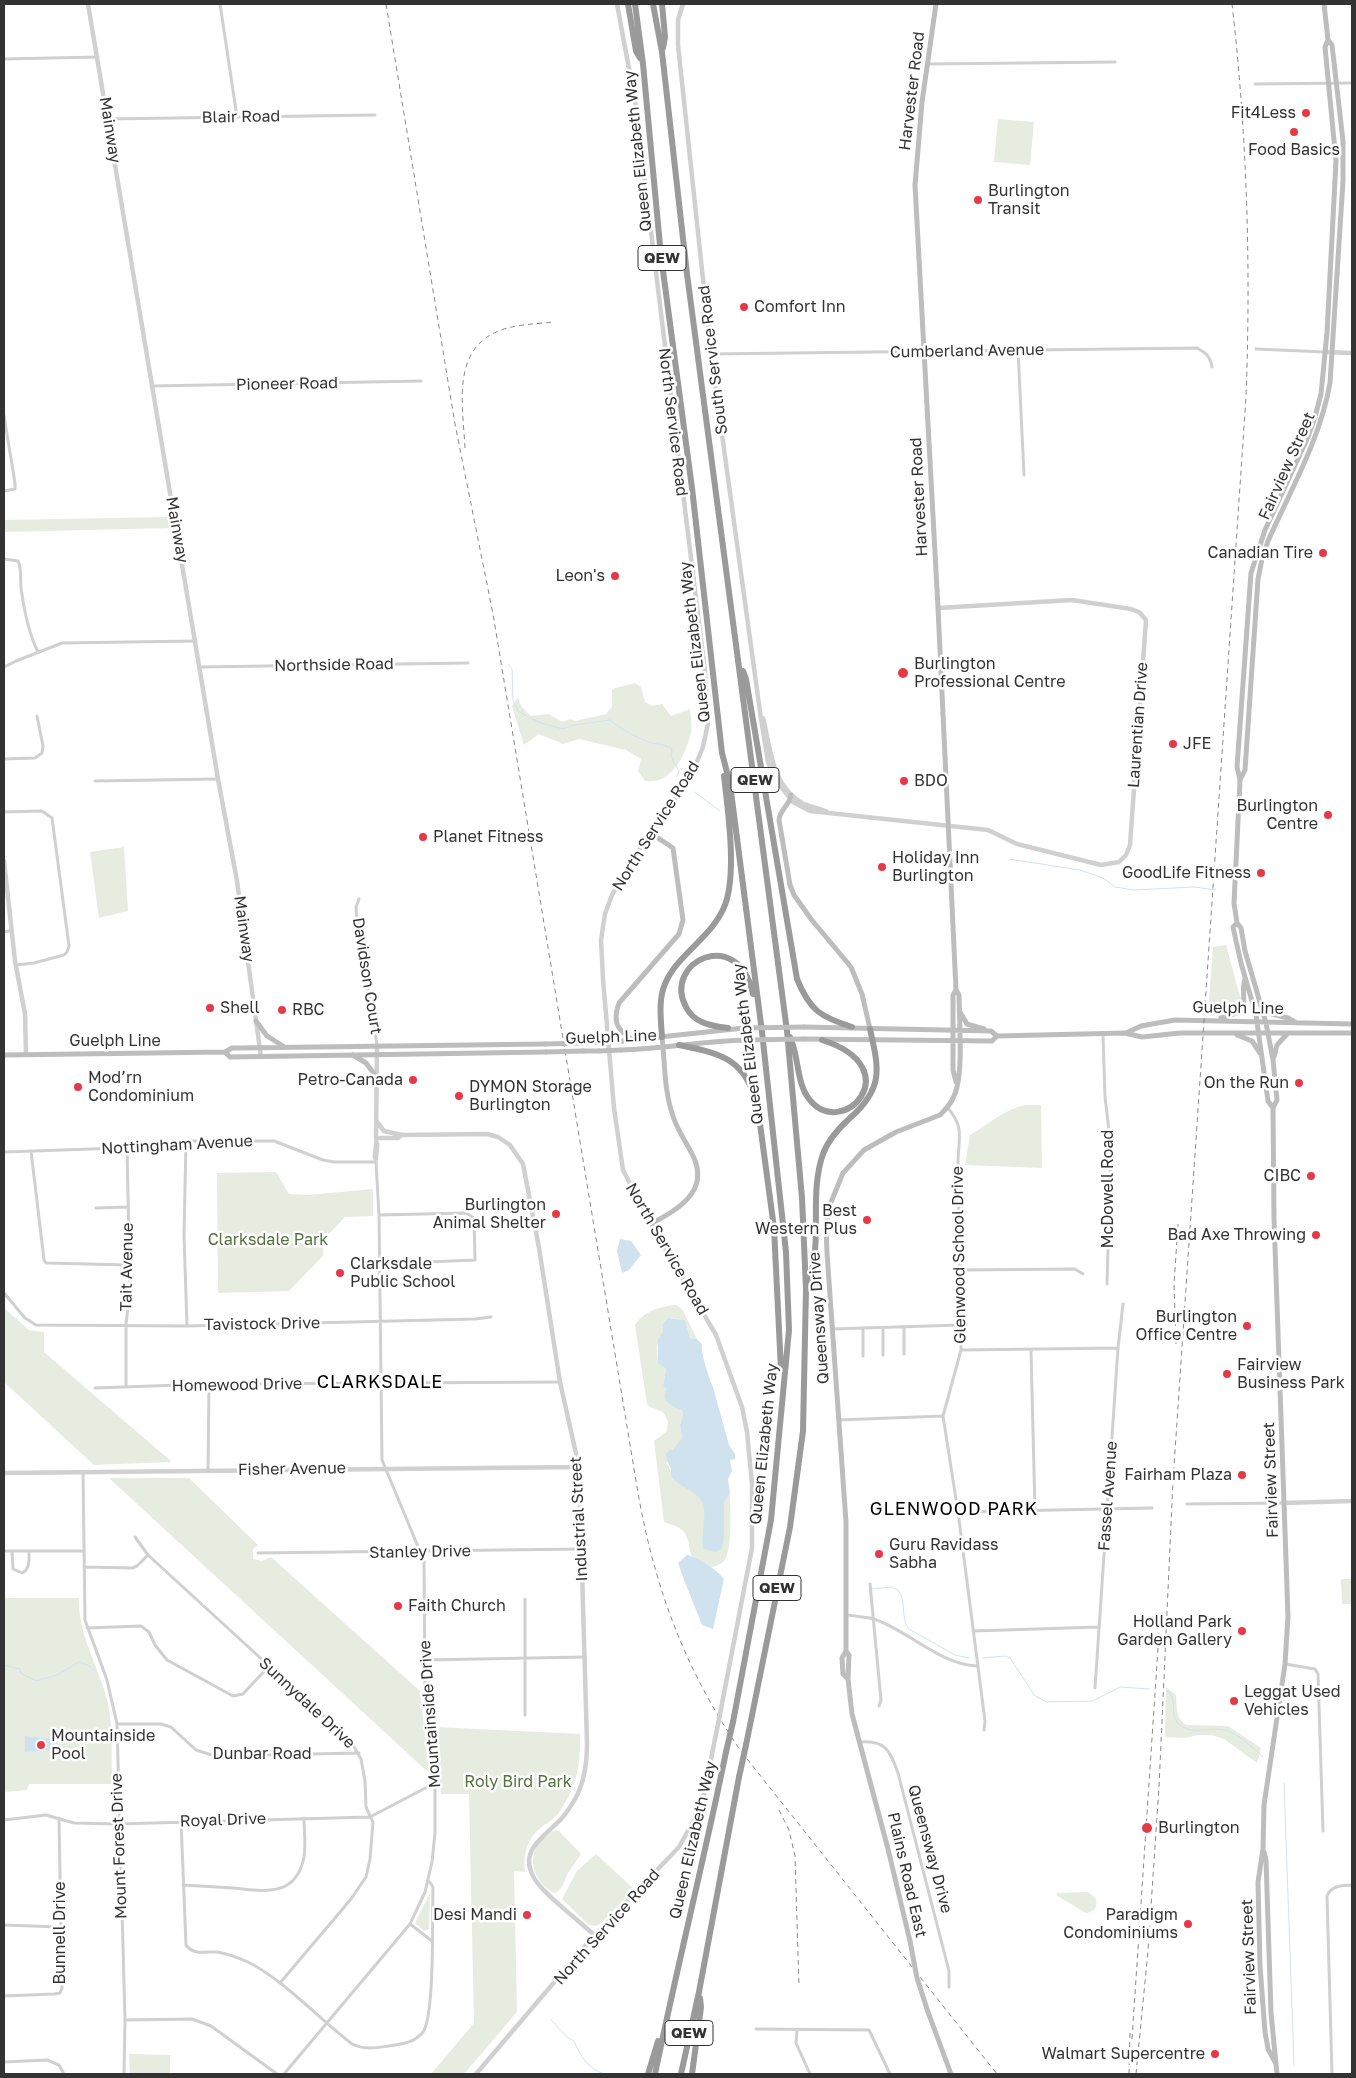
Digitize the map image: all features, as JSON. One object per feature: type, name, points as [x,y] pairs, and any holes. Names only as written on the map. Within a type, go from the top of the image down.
[{"type":"highway","points":[[628,4],[636,51],[643,64]]},
{"type":"highway","name":"Queen Elizabeth Way","points":[[635,4],[643,64],[662,256],[692,488],[722,753],[730,784],[762,1032],[786,1252],[789,1330],[771,1520],[706,1853],[669,2001],[655,2074]]},
{"type":"highway","name":"Queen Elizabeth Way","points":[[653,4],[662,52],[686,267],[787,1031],[802,1198],[806,1289],[803,1431],[790,1527],[739,1777],[699,1992],[681,2074]]},
{"type":"highway","points":[[662,4],[665,37],[662,52]]},
{"type":"highway","points":[[739,661],[746,679],[796,979],[803,996],[811,1007],[826,1018],[852,1027]]},
{"type":"highway","points":[[662,1037],[661,1005],[665,983],[677,965],[715,923],[721,914],[729,891],[730,849],[722,753]]},
{"type":"highway","points":[[728,1028],[702,1022],[688,1012],[683,1001],[681,987],[685,974],[693,964],[702,958],[725,956],[741,966],[748,977],[762,1032]]},
{"type":"highway","points":[[806,1289],[814,1262],[818,1178],[822,1155],[832,1138],[869,1099],[875,1088],[877,1072],[870,1028]]},
{"type":"highway","points":[[787,1031],[794,1046],[802,1082],[808,1098],[824,1109],[841,1112],[856,1104],[862,1097],[866,1076],[855,1056],[842,1048],[822,1040]]},
{"type":"highway","points":[[679,1045],[703,1050],[730,1061],[742,1071],[754,1092],[774,1228],[782,1376],[780,1426]]},
{"type":"highway","points":[[692,2074],[701,2008],[699,1992]]},
{"type":"highway","points":[[648,2074],[669,2001]]},
{"type":"main road","name":"Harvester Road","points":[[936,4],[922,102],[915,185],[956,990],[959,995],[956,1031]]},
{"type":"main road","name":"Fairview Street","points":[[1275,2062],[1268,2049],[1265,2032],[1260,1966],[1258,1882],[1263,1849],[1266,1788],[1285,1664],[1288,1617],[1274,1224],[1273,1108],[1277,1100],[1273,1060],[1266,1023],[1245,951],[1241,928],[1237,923],[1234,903],[1240,780],[1237,767],[1251,573],[1265,530],[1315,417],[1321,394],[1336,161],[1325,48],[1328,40],[1324,4]]},
{"type":"main road","name":"Fairview Street","points":[[1240,780],[1245,770],[1255,614],[1262,559],[1283,506],[1317,435],[1326,407],[1332,352],[1344,181],[1344,151],[1332,44],[1328,40]]},
{"type":"main road","points":[[791,797],[782,809],[779,818],[790,885],[799,904],[851,966],[862,994],[870,1028]]},
{"type":"main road","points":[[634,1041],[626,1036],[617,1025],[615,1014],[619,1003],[679,934],[683,920],[673,848],[652,834]]},
{"type":"main road","name":"Fairview Street","points":[[1237,923],[1233,927],[1257,1022],[1268,1101],[1273,1108]]},
{"type":"main road","points":[[1213,1019],[1229,1016],[1241,1008],[1245,998],[1243,985],[1245,978]]},
{"type":"main road","name":"Harvester Road","points":[[956,990],[953,995],[956,1041]]},
{"type":"main road","points":[[1260,998],[1272,1014],[1296,1022]]},
{"type":"main road","points":[[959,1007],[961,1016],[967,1024],[991,1031],[997,1036]]},
{"type":"main road","name":"Guelph Line","points":[[1125,1033],[1140,1026],[1175,1020],[1213,1019],[1266,1023],[1352,1024]]},
{"type":"main road","points":[[256,1021],[271,1040],[280,1045],[291,1047]]},
{"type":"main road","name":"Guelph Line","points":[[4,1055],[225,1052],[232,1048],[582,1043],[634,1041],[728,1028],[852,1027],[991,1031]]},
{"type":"main road","name":"Guelph Line","points":[[225,1052],[230,1057],[261,1057],[599,1051],[663,1048],[716,1041],[745,1040],[992,1041],[997,1036],[1125,1033],[1142,1036],[1180,1033],[1352,1033]]},
{"type":"main road","points":[[1234,1033],[1252,1041],[1262,1059]]},
{"type":"main road","points":[[1273,1060],[1277,1045],[1287,1034]]},
{"type":"main road","points":[[651,1224],[675,1210],[689,1198],[696,1184],[697,1173],[694,1159],[672,1114],[667,1094],[662,1037]]},
{"type":"main road","points":[[948,1108],[955,1094],[959,1069],[956,1041]]},
{"type":"main road","points":[[352,1055],[366,1063],[378,1079]]},
{"type":"main road","name":"Queensway Drive","points":[[847,1615],[846,1522],[826,1228],[829,1207],[838,1182],[849,1165],[864,1150],[879,1140],[940,1114],[948,1108]]},
{"type":"main road","name":"Plains Road East","points":[[847,1615],[846,1651],[848,1655],[848,1679],[852,1714],[886,1840],[917,1978],[951,2074]]},
{"type":"main road","name":"Fairview Street","points":[[1263,1849],[1266,1860],[1270,1991],[1277,2074]]},
{"type":"street","name":"Mainway","points":[[88,4],[218,780],[238,881],[261,1057]]},
{"type":"street","points":[[220,4],[237,117]]},
{"type":"street","name":"North Service Road","points":[[476,2074],[596,1936],[679,1848],[691,1829],[704,1794],[752,1548],[752,1484],[747,1432],[739,1399],[716,1335],[627,1180],[620,1158],[614,1108],[601,940],[605,914],[612,895],[637,853],[691,776],[703,747],[708,723],[708,700],[635,100],[617,4]]},
{"type":"street","name":"South Service Road","points":[[683,4],[678,20],[678,45],[711,354],[770,769],[776,782],[806,809],[822,813],[948,825]]},
{"type":"street","points":[[4,59],[98,58]]},
{"type":"street","points":[[928,64],[1115,62]]},
{"type":"street","points":[[1255,84],[1352,83]]},
{"type":"street","name":"Blair Road","points":[[108,119],[375,115]]},
{"type":"street","name":"Cumberland Avenue","points":[[711,354],[1197,348],[1208,354],[1212,366]]},
{"type":"street","points":[[1256,349],[1352,353]]},
{"type":"street","points":[[1018,350],[1024,475]]},
{"type":"street","name":"Pioneer Road","points":[[153,386],[421,381]]},
{"type":"street","points":[[4,416],[15,488],[4,491]]},
{"type":"street","points":[[4,559],[18,561],[26,620],[31,638],[38,652]]},
{"type":"street","name":"Laurentian Drive","points":[[938,608],[1072,600],[1131,609],[1139,612],[1146,620],[1130,845],[1126,855],[1119,862],[1101,865],[1017,844],[988,830],[948,825]]},
{"type":"street","points":[[4,667],[62,643],[196,641]]},
{"type":"street","name":"Northside Road","points":[[200,668],[468,663]]},
{"type":"street","points":[[4,759],[35,758],[42,753],[37,716]]},
{"type":"street","points":[[95,781],[218,780]]},
{"type":"street","points":[[4,812],[42,811],[52,818],[69,946],[64,955],[34,963],[16,965]]},
{"type":"street","points":[[4,861],[16,965],[25,1014],[26,1054]]},
{"type":"street","name":"Davidson Court","points":[[359,898],[356,907],[357,922],[378,1055]]},
{"type":"street","points":[[4,932],[12,930]]},
{"type":"street","name":"McDowell Road","points":[[1103,1035],[1105,1097],[1111,1147],[1107,1284]]},
{"type":"street","name":"Mountainside Drive","points":[[284,2074],[410,1924],[429,1881],[434,1849],[435,1783],[425,1694],[424,1562],[382,1460],[379,1215],[376,1162],[374,1158],[378,1055]]},
{"type":"street","name":"Glenwood School Drive","points":[[948,1108],[958,1124],[961,1138],[958,1160],[961,1350],[942,1416],[958,1512],[985,1721],[984,1730]]},
{"type":"street","name":"Industrial Street","points":[[376,1122],[384,1131],[402,1135],[487,1134],[506,1141],[520,1157],[539,1248],[560,1382],[579,1466],[583,1549],[587,1744],[585,1772],[581,1786],[567,1811],[534,1845],[530,1858],[530,1867],[536,1881],[596,1936]]},
{"type":"street","name":"Industrial Street","points":[[376,1138],[398,1138],[402,1135]]},
{"type":"street","name":"Nottingham Avenue","points":[[4,1152],[127,1148],[186,1141],[274,1140],[323,1160],[334,1162],[376,1162]]},
{"type":"street","points":[[186,1141],[184,1235],[187,1326]]},
{"type":"street","name":"Tait Avenue","points":[[126,1387],[126,1324],[130,1290],[127,1148]]},
{"type":"street","points":[[31,1151],[44,1260],[46,1263],[129,1265]]},
{"type":"street","points":[[96,1208],[128,1208]]},
{"type":"street","points":[[379,1215],[466,1214],[474,1218],[474,1260],[379,1264]]},
{"type":"street","points":[[960,1270],[1075,1269],[1082,1274]]},
{"type":"street","name":"Tavistock Drive","points":[[4,1292],[16,1309],[33,1324],[187,1326],[475,1319],[491,1317]]},
{"type":"street","name":"Fassel Avenue","points":[[1095,1688],[1118,1348],[1123,1304]]},
{"type":"street","points":[[832,1329],[960,1326]]},
{"type":"street","points":[[904,1327],[904,1354]]},
{"type":"street","points":[[863,1328],[863,1356]]},
{"type":"street","points":[[883,1328],[883,1355]]},
{"type":"street","points":[[961,1350],[1118,1348]]},
{"type":"street","points":[[1031,1350],[1035,1512]]},
{"type":"street","name":"Homewood Drive","points":[[94,1388],[209,1384],[560,1382]]},
{"type":"street","points":[[208,1470],[209,1384]]},
{"type":"street","points":[[838,1420],[942,1416]]},
{"type":"street","name":"Fisher Avenue","points":[[4,1473],[579,1466]]},
{"type":"street","name":"Mount Forest Drive","points":[[83,1472],[84,1609],[87,1628],[107,1680],[117,1724],[118,1824],[125,2020],[124,2074]]},
{"type":"street","points":[[1187,1504],[1352,1501]]},
{"type":"street","points":[[958,1512],[1035,1512],[1152,1508]]},
{"type":"street","name":"Sunnydale Drive","points":[[135,1537],[148,1555],[350,1740],[359,1753],[363,1765],[366,1807],[373,1829],[366,1877],[351,1899],[280,1983]]},
{"type":"street","name":"Stanley Drive","points":[[258,1553],[583,1549]]},
{"type":"street","points":[[4,1551],[84,1551]]},
{"type":"street","points":[[12,1551],[13,1569],[22,1573],[26,1571],[29,1565],[29,1552]]},
{"type":"street","points":[[84,1567],[132,1568],[137,1566],[148,1555]]},
{"type":"street","points":[[870,1584],[881,1700],[879,1706]]},
{"type":"street","points":[[525,1599],[526,1714]]},
{"type":"street","points":[[847,1615],[872,1619],[938,1654],[968,1665],[977,1666]]},
{"type":"street","points":[[87,1628],[141,1626],[149,1632],[155,1645],[167,1660],[233,1696],[243,1694],[269,1666]]},
{"type":"street","points":[[973,1632],[1099,1627]]},
{"type":"street","points":[[425,1660],[585,1658]]},
{"type":"street","points":[[1285,1664],[1309,1667],[1315,1669],[1318,1674],[1323,1831]]},
{"type":"street","name":"Dunbar Road","points":[[117,1724],[161,1724],[171,1727],[196,1750],[215,1756],[359,1753]]},
{"type":"street","name":"Queensway Drive","points":[[859,1742],[872,1741],[882,1744],[891,1754],[949,1971],[949,1987]]},
{"type":"street","name":"Royal Drive","points":[[4,1820],[46,1815],[84,1824],[118,1824],[370,1816],[435,1783]]},
{"type":"street","name":"Bunnell Drive","points":[[4,1996],[60,1993],[62,1977],[59,1818]]},
{"type":"street","points":[[183,1885],[260,1892],[274,1891],[284,1886],[293,1880],[302,1864],[304,1855],[304,1818]]},
{"type":"street","points":[[180,1821],[186,1944],[189,1948],[195,1952],[219,1952],[259,1968],[280,1983],[326,2024],[352,2044],[366,2049],[410,2042],[423,2032],[428,2020],[433,1887],[429,1881]]},
{"type":"street","points":[[1332,2074],[1326,1896],[1330,1890],[1337,1886],[1352,1885]]},
{"type":"street","points":[[410,1924],[432,1942]]},
{"type":"street","points":[[4,1925],[60,1927]]},
{"type":"street","points":[[125,2020],[192,2019],[202,2022],[277,2074]]},
{"type":"street","points":[[756,2029],[869,2030],[890,2074]]},
{"type":"street","points":[[797,2030],[796,2043],[810,2074]]},
{"type":"street","points":[[4,2062],[47,2060],[59,2065],[64,2074]]},
{"type":"green space","points":[[998,119],[1034,122],[1030,165],[994,162]]},
{"type":"green space","points":[[168,517],[171,528],[4,532],[4,520]]},
{"type":"green space","points":[[635,683],[641,687],[645,702],[652,706],[662,704],[671,716],[690,709],[691,733],[685,750],[676,767],[663,778],[645,781],[638,771],[641,759],[626,750],[579,739],[563,744],[539,734],[524,745],[512,706],[518,697],[521,706],[531,716],[549,714],[562,722],[571,719],[575,721],[606,714],[612,707],[612,689]]},
{"type":"green space","points":[[124,847],[128,911],[99,918],[90,852]]},
{"type":"green space","points":[[1226,945],[1241,1000],[1237,1007],[1208,1013],[1213,947]]},
{"type":"green space","points":[[1025,1105],[1041,1105],[1042,1168],[965,1165],[970,1135],[1003,1114]]},
{"type":"green space","name":"Clarksdale Park","points":[[276,1172],[289,1194],[308,1195],[373,1189],[373,1216],[345,1217],[324,1239],[323,1256],[289,1291],[218,1293],[217,1173]]},
{"type":"green space","points":[[676,1305],[682,1309],[697,1339],[690,1338],[685,1320],[671,1318],[662,1325],[663,1331],[657,1346],[658,1364],[666,1369],[663,1386],[667,1389],[683,1414],[680,1425],[682,1438],[666,1463],[673,1478],[696,1493],[702,1501],[705,1511],[702,1538],[703,1549],[724,1539],[724,1503],[730,1493],[729,1548],[724,1561],[710,1568],[691,1555],[687,1537],[682,1530],[664,1522],[654,1441],[667,1431],[668,1421],[663,1412],[647,1404],[635,1325],[638,1320],[653,1310]]},
{"type":"green space","points":[[4,1308],[29,1330],[44,1332],[44,1352],[172,1462],[94,1465],[4,1382]]},
{"type":"green space","points":[[109,1478],[189,1478],[258,1545],[253,1549],[253,1559],[262,1561],[271,1557],[420,1691],[429,1773]]},
{"type":"green space","points":[[1341,1579],[1352,1579],[1352,1604],[1342,1604]]},
{"type":"green space","points":[[4,1598],[79,1598],[85,1636],[109,1707],[112,1784],[29,1784],[27,1790],[4,1792]]},
{"type":"green space","points":[[1166,1687],[1176,1695],[1177,1712],[1183,1722],[1187,1725],[1228,1726],[1261,1748],[1257,1763],[1224,1739],[1211,1735],[1185,1738],[1165,1737]]},
{"type":"green space","name":"Roly Bird Park","points":[[436,1727],[580,1734],[579,1765],[566,1802],[558,1814],[536,1832],[530,1841],[524,1861],[525,1872],[514,1871],[517,2012],[464,2074],[431,2074],[474,2023],[469,1794],[441,1794]]},
{"type":"green space","points":[[555,1830],[559,1831],[581,1854],[568,1873],[562,1887],[554,1893],[539,1879],[535,1872],[533,1859],[537,1846]]},
{"type":"green space","points":[[596,1854],[634,1889],[600,1924],[595,1926],[589,1925],[562,1899],[577,1871]]},
{"type":"green space","points":[[1088,1892],[1096,1899],[1096,1907],[1086,1913],[1056,1895],[1057,1893]]},
{"type":"green space","points":[[430,1893],[429,1929],[424,1931],[415,1923]]},
{"type":"green space","points":[[129,2054],[170,2055],[170,2074],[130,2074]]},
{"type":"water","points":[[620,1239],[631,1241],[641,1255],[629,1270],[622,1273],[617,1251]]},
{"type":"water","points":[[668,1318],[685,1320],[690,1338],[697,1339],[702,1344],[704,1360],[729,1445],[735,1454],[735,1459],[730,1460],[732,1471],[728,1479],[730,1493],[724,1503],[724,1539],[722,1548],[716,1552],[703,1549],[704,1507],[702,1502],[695,1494],[674,1480],[666,1458],[666,1454],[673,1450],[682,1438],[680,1425],[683,1414],[681,1410],[670,1404],[666,1399],[665,1393],[667,1389],[663,1386],[666,1369],[658,1364],[658,1340],[663,1331],[662,1325]]},
{"type":"water","points":[[687,1555],[707,1564],[724,1579],[713,1629],[702,1625],[678,1563]]},
{"type":"water","name":"Mountainside Pool","points":[[25,1736],[57,1740],[57,1749],[25,1752]]},
{"type":"waterway","points":[[508,664],[512,669],[513,701],[518,711],[544,724],[563,729],[574,725],[610,720],[638,737],[672,749],[671,757],[679,771],[677,776]]},
{"type":"waterway","points":[[695,792],[720,811]]},
{"type":"waterway","points":[[1009,859],[1080,870],[1103,878],[1115,887],[1134,890],[1194,887],[1216,890]]},
{"type":"waterway","points":[[872,1589],[891,1587],[898,1590],[901,1594],[906,1625],[909,1629],[955,1655],[969,1658]]},
{"type":"waterway","points":[[983,1658],[1005,1656],[1010,1658],[1035,1696],[1047,1702],[1093,1701],[1120,1687],[1149,1689]]},
{"type":"waterway","points":[[4,1665],[20,1669],[21,1673],[36,1681],[57,1675],[79,1662],[90,1666],[95,1671]]},
{"type":"waterway","points":[[1167,1691],[1173,1698],[1175,1719],[1183,1727],[1192,1730],[1225,1730],[1240,1737],[1263,1757]]},
{"type":"waterway","points":[[1284,1783],[1294,2065]]},
{"type":"waterway","points":[[551,2020],[567,2037],[574,2041],[589,2065],[604,2074]]},
{"type":"railway","points":[[386,4],[455,424],[493,614],[638,1493],[653,1562],[663,1595],[688,1658],[703,1689],[740,1750],[997,2074]]},
{"type":"railway","points":[[1136,2074],[1148,1951],[1159,1787],[1173,1481],[1246,397],[1248,249],[1241,102],[1232,4]]},
{"type":"railway","points":[[465,448],[463,379],[467,363],[475,349],[487,337],[504,329],[553,322]]},
{"type":"railway","points":[[1176,1344],[1174,1285],[1178,1224]]},
{"type":"railway","points":[[1132,2039],[1159,1633]]},
{"type":"railway","points":[[779,1810],[789,1830],[795,1856],[799,1987]]},
{"type":"railway","points":[[1129,2074],[1130,2032]]},
{"type":"place","name":"Fit4Less","points":[[1306,113]]},
{"type":"place","name":"Food Basics","points":[[1294,132]]},
{"type":"place","name":"Burlington Transit","points":[[978,200]]},
{"type":"place","name":"Comfort Inn","points":[[744,307]]},
{"type":"place","name":"Canadian Tire","points":[[1323,553]]},
{"type":"place","name":"Leon's","points":[[615,576]]},
{"type":"place","name":"Burlington Professional Centre","points":[[903,673]]},
{"type":"place","name":"JFE","points":[[1173,744]]},
{"type":"place","name":"BDO","points":[[904,781]]},
{"type":"place","name":"Burlington Centre","points":[[1328,815]]},
{"type":"place","name":"Planet Fitness","points":[[423,837]]},
{"type":"place","name":"Holiday Inn Burlington","points":[[882,867]]},
{"type":"place","name":"GoodLife Fitness","points":[[1261,873]]},
{"type":"place","name":"Shell","points":[[210,1008]]},
{"type":"place","name":"RBC","points":[[282,1010]]},
{"type":"place","name":"Petro-Canada","points":[[413,1080]]},
{"type":"place","name":"On the Run","points":[[1299,1083]]},
{"type":"place","name":"Mod’rn Condominium","points":[[78,1087]]},
{"type":"place","name":"DYMON Storage Burlington","points":[[459,1096]]},
{"type":"place","name":"CIBC","points":[[1311,1176]]},
{"type":"place","name":"Burlington Animal Shelter","points":[[556,1214]]},
{"type":"place","name":"Best Western Plus","points":[[867,1220]]},
{"type":"place","name":"Bad Axe Throwing","points":[[1316,1235]]},
{"type":"place","name":"Clarksdale Public School","points":[[340,1273]]},
{"type":"place","name":"Burlington Office Centre","points":[[1247,1326]]},
{"type":"place","name":"Fairview Business Park","points":[[1227,1374]]},
{"type":"place","name":"Fairham Plaza","points":[[1242,1475]]},
{"type":"place","name":"Guru Ravidass Sabha","points":[[879,1554]]},
{"type":"place","name":"Faith Church","points":[[398,1606]]},
{"type":"place","name":"Holland Park Garden Gallery","points":[[1242,1631]]},
{"type":"place","name":"Leggat Used Vehicles","points":[[1234,1701]]},
{"type":"place","name":"Mountainside Pool","points":[[41,1745]]},
{"type":"place","name":"Burlington","points":[[1147,1828]]},
{"type":"place","name":"Desi Mandi","points":[[527,1915]]},
{"type":"place","name":"Paradigm Condominiums","points":[[1188,1924]]},
{"type":"place","name":"Walmart Supercentre","points":[[1215,2054]]},
{"type":"district","name":"CLARKSDALE","points":[[380,1382]]},
{"type":"district","name":"GLENWOOD PARK","points":[[954,1509]]}]
